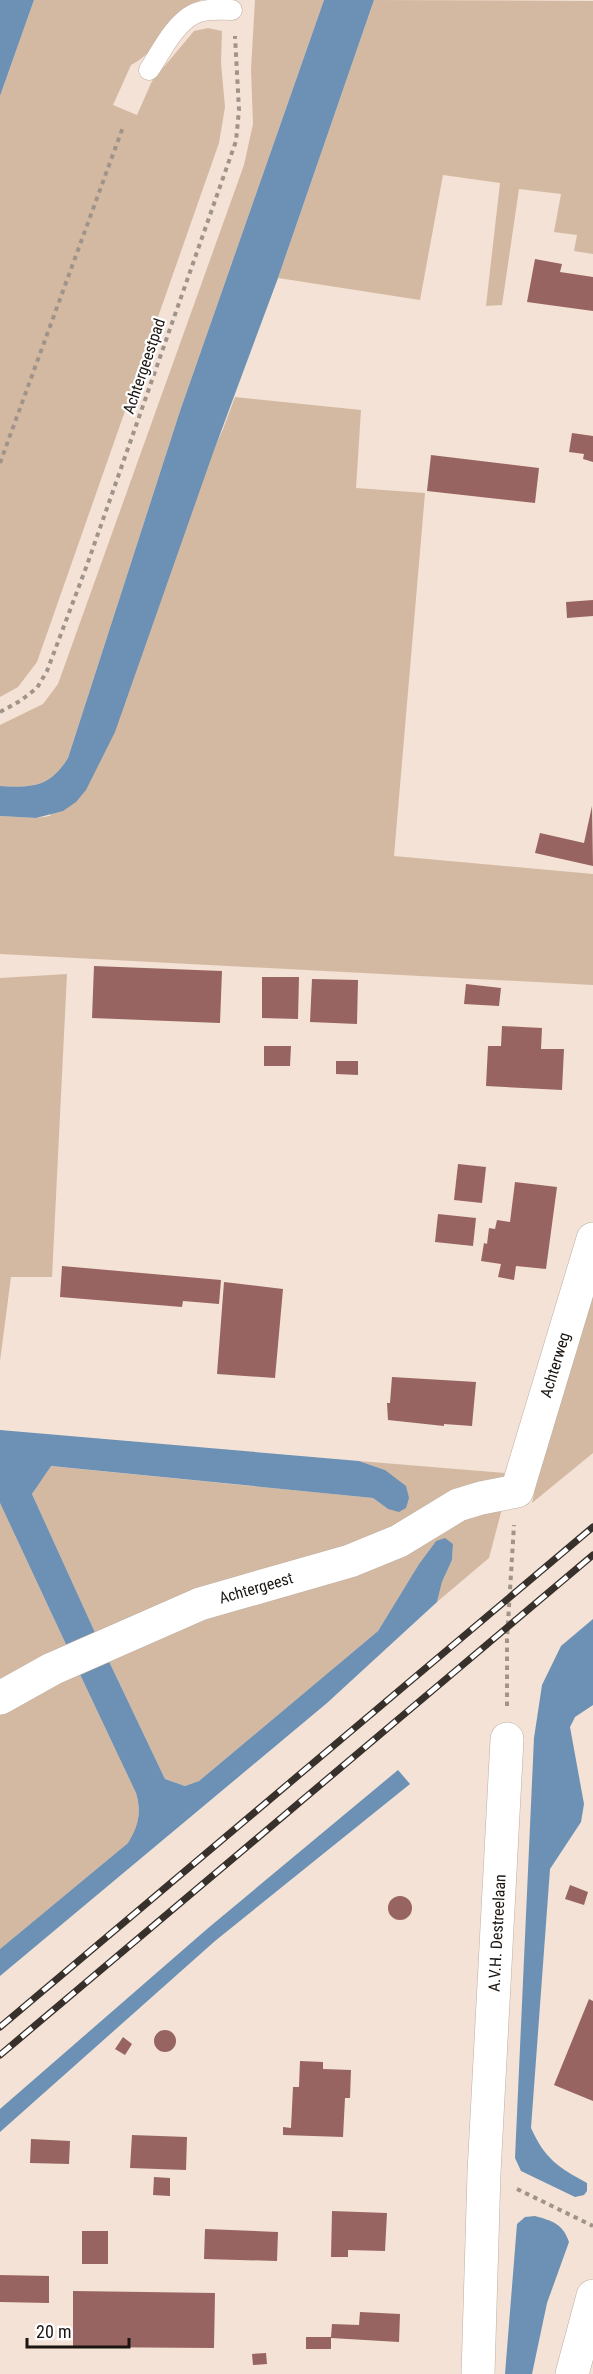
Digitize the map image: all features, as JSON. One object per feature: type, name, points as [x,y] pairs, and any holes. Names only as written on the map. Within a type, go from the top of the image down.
[{"type":"street","name":"Achterweg","points":[[517,1491],[593,1239]]},
{"type":"street","name":"Achtergeest","points":[[0,1698],[52,1669],[200,1604],[350,1561],[399,1541],[458,1505],[517,1491]]},
{"type":"street","name":"A.V.H. Destreelaan","points":[[477,2374],[484,2173],[507,1739]]},
{"type":"street","points":[[572,2374],[593,2296]]},
{"type":"lane","points":[[149,70],[185,20],[195,13],[206,10],[232,10]]},
{"type":"path","name":"Achtergeestpad","points":[[0,712],[37,688],[47,671],[87,565],[236,141],[239,75],[232,10]]},
{"type":"path","points":[[0,463],[123,127]]},
{"type":"path","points":[[507,1739],[507,1639],[517,1491]]},
{"type":"path","points":[[484,2173],[593,2226]]},
{"type":"shaded area","points":[[34,0],[202,0],[178,13],[151,50],[131,65],[113,105],[137,115],[152,81],[194,31],[208,28],[222,31],[221,63],[225,107],[219,143],[37,662],[18,687],[0,697],[0,96]]},
{"type":"shaded area","points":[[255,0],[324,0],[180,411],[68,758],[54,775],[39,784],[22,787],[0,786],[0,725],[43,704],[58,684],[244,165],[253,124],[251,69]]},
{"type":"shaded area","points":[[374,0],[593,1],[593,254],[574,251],[577,235],[554,232],[561,194],[519,189],[502,305],[486,306],[500,183],[443,175],[420,300],[278,278]]},
{"type":"shaded area","points":[[235,397],[361,410],[356,488],[425,493],[394,856],[593,874],[593,985],[0,954],[0,816],[36,818],[50,816],[223,429]]},
{"type":"shaded area","points":[[67,974],[52,1277],[11,1277],[0,1361],[0,978]]},
{"type":"shaded area","points":[[593,1294],[593,1453],[532,1503],[545,1446]]},
{"type":"shaded area","points":[[359,1461],[505,1473],[508,1482],[394,1536],[98,1639],[32,1494],[50,1466],[373,1498],[388,1509],[385,1470]]},
{"type":"shaded area","points":[[0,1503],[70,1653],[0,1686]]},
{"type":"shaded area","points":[[503,1505],[489,1558],[437,1602],[442,1582],[452,1560],[453,1544],[436,1541],[419,1564],[378,1631],[199,1781],[185,1786],[165,1779],[105,1653],[433,1526]]},
{"type":"shaded area","points":[[76,1666],[136,1793],[139,1807],[137,1825],[128,1843],[0,1949],[0,1705]]},
{"type":"water","points":[[0,0],[34,0],[0,96]]},
{"type":"water","points":[[324,0],[374,0],[278,278],[213,453],[115,732],[86,790],[76,802],[63,811],[36,818],[0,816],[0,786],[22,787],[39,784],[54,775],[68,758],[180,411]]},
{"type":"water","points":[[0,1430],[359,1461],[385,1470],[406,1486],[409,1498],[406,1508],[399,1512],[388,1509],[373,1498],[51,1466],[32,1494],[98,1639],[70,1653],[0,1503]]},
{"type":"water","points":[[445,1538],[453,1544],[452,1560],[442,1582],[437,1602],[327,1703],[0,1976],[0,1949],[128,1843],[138,1819],[139,1807],[136,1793],[76,1666],[105,1653],[165,1779],[185,1786],[199,1781],[378,1631],[419,1564],[436,1541]]},
{"type":"water","points":[[593,1619],[593,1705],[575,1717],[570,1727],[584,1804],[581,1822],[550,1869],[531,2128],[536,2139],[553,2161],[587,2183],[587,2191],[584,2195],[575,2197],[521,2171],[515,2158],[534,1738],[542,1685],[561,1646]]},
{"type":"water","points":[[398,1770],[410,1784],[215,1941],[0,2132],[0,2109],[207,1929]]},
{"type":"water","points":[[535,2216],[557,2224],[564,2231],[569,2242],[547,2303],[532,2374],[505,2374],[517,2224],[525,2217]]},
{"type":"building","points":[[535,259],[562,264],[560,272],[593,277],[593,311],[527,302]]},
{"type":"building","points":[[572,433],[593,436],[593,462],[583,459],[584,454],[569,452]]},
{"type":"building","points":[[431,455],[539,468],[535,503],[427,491]]},
{"type":"building","points":[[593,600],[593,616],[567,618],[566,602]]},
{"type":"building","points":[[592,806],[593,866],[535,853],[540,833],[584,843]]},
{"type":"building","points":[[94,966],[222,971],[220,1023],[92,1018]]},
{"type":"building","points":[[262,977],[299,977],[298,1019],[262,1018]]},
{"type":"building","points":[[312,979],[358,980],[357,1024],[310,1022]]},
{"type":"building","points":[[466,984],[501,988],[499,1006],[464,1004]]},
{"type":"building","points":[[502,1026],[542,1028],[541,1049],[564,1049],[562,1090],[486,1086],[488,1046],[501,1046]]},
{"type":"building","points":[[264,1046],[291,1046],[290,1066],[264,1066]]},
{"type":"building","points":[[336,1061],[358,1061],[358,1075],[336,1074]]},
{"type":"building","points":[[458,1164],[486,1167],[482,1203],[454,1200]]},
{"type":"building","points":[[515,1182],[557,1187],[546,1269],[516,1266],[514,1280],[498,1277],[501,1264],[481,1261],[484,1243],[487,1244],[489,1228],[495,1229],[497,1220],[510,1222]]},
{"type":"building","points":[[438,1214],[476,1218],[473,1246],[435,1242]]},
{"type":"building","points":[[62,1266],[221,1280],[219,1304],[183,1301],[182,1307],[60,1297]]},
{"type":"building","points":[[224,1282],[283,1289],[275,1378],[217,1374]]},
{"type":"building","points":[[392,1377],[476,1382],[472,1426],[444,1424],[444,1426],[388,1420],[387,1403],[390,1403]]},
{"type":"building","points":[[570,1885],[588,1892],[584,1905],[565,1899]]},
{"type":"building","points":[[400,1896],[405,1897],[411,1903],[411,1913],[405,1919],[400,1920],[395,1919],[389,1913],[388,1908],[389,1903],[395,1897]]},
{"type":"building","points":[[589,1999],[593,2001],[593,2101],[554,2085]]},
{"type":"building","points":[[161,2030],[169,2030],[176,2037],[176,2045],[169,2052],[161,2052],[154,2045],[154,2037]]},
{"type":"building","points":[[123,2037],[132,2044],[125,2055],[115,2049]]},
{"type":"building","points":[[300,2061],[323,2062],[323,2069],[351,2070],[350,2098],[345,2098],[343,2137],[283,2135],[283,2127],[291,2128],[293,2087],[299,2087]]},
{"type":"building","points":[[132,2135],[187,2137],[186,2170],[130,2168]]},
{"type":"building","points":[[31,2139],[70,2141],[69,2164],[30,2163]]},
{"type":"building","points":[[154,2177],[170,2178],[170,2196],[153,2195]]},
{"type":"building","points":[[332,2211],[387,2213],[385,2251],[348,2250],[348,2257],[331,2257]]},
{"type":"building","points":[[205,2229],[278,2232],[277,2261],[204,2259]]},
{"type":"building","points":[[82,2231],[108,2231],[108,2264],[82,2264]]},
{"type":"building","points":[[0,2275],[49,2276],[49,2303],[0,2302]]},
{"type":"building","points":[[73,2291],[215,2293],[214,2348],[73,2347]]},
{"type":"building","points":[[360,2312],[400,2314],[399,2342],[331,2338],[331,2349],[306,2349],[306,2337],[331,2337],[332,2324],[359,2325]]},
{"type":"building","points":[[266,2353],[267,2364],[253,2365],[252,2354]]},
{"type":"railway","points":[[0,2027],[593,1527]]},
{"type":"railway","points":[[0,2055],[593,1555]]}]
